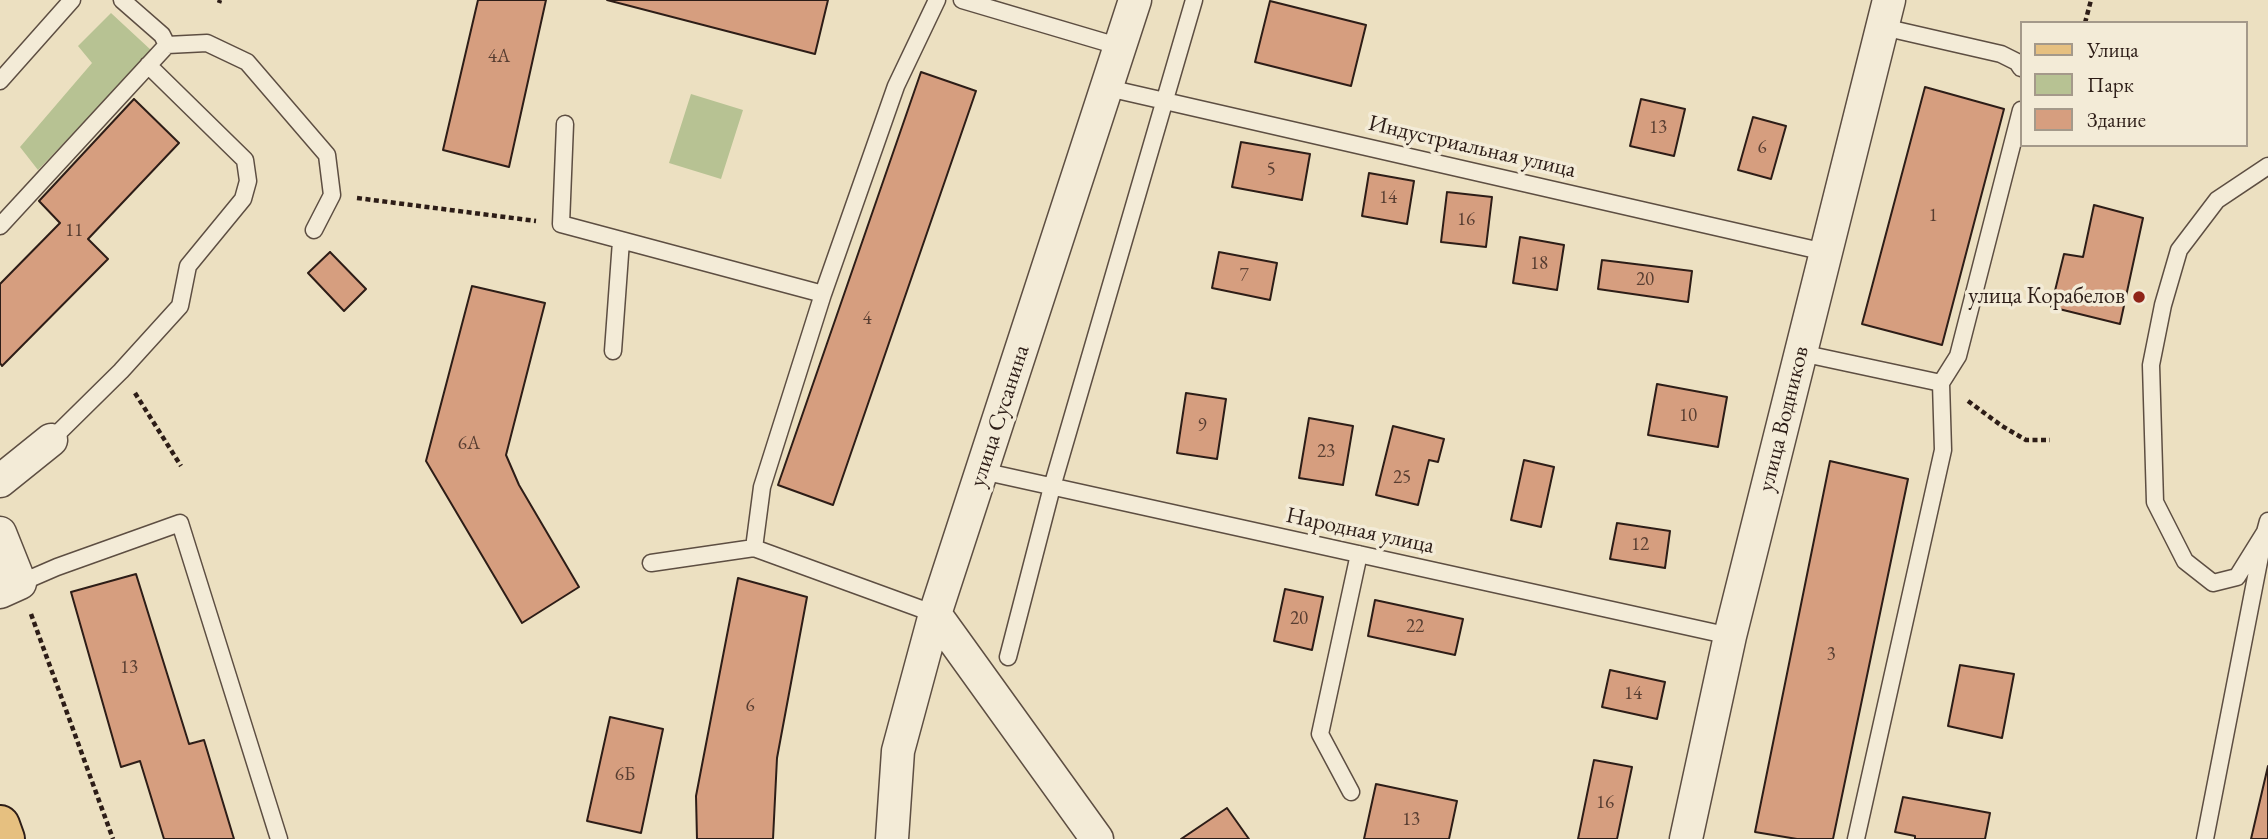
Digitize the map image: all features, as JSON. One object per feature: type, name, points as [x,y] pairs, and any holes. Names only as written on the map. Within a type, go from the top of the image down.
[{"type":"main road","points":[[0,825],[5,839]]},
{"type":"street","name":"улица Сусанина","points":[[892,839],[898,751],[935,614],[1135,0]]},
{"type":"street","name":"улица Водников","points":[[1686,839],[1730,636],[1886,13]]},
{"type":"street","points":[[0,481],[51,440]]},
{"type":"street","points":[[0,533],[10,588]]},
{"type":"street","points":[[935,614],[1097,839]]},
{"type":"lane","points":[[0,81],[72,0]]},
{"type":"lane","points":[[122,0],[162,35],[167,45]]},
{"type":"lane","points":[[754,548],[762,487],[823,294],[897,86],[937,0]]},
{"type":"lane","points":[[962,0],[1121,47]]},
{"type":"lane","points":[[1008,657],[1052,487],[1194,0]]},
{"type":"lane","points":[[1886,13],[2001,54],[2017,62],[2020,66]]},
{"type":"lane","points":[[0,226],[167,45],[207,44],[247,62],[327,155],[332,195],[314,230]]},
{"type":"lane","points":[[51,440],[121,371],[180,306],[188,266],[243,199],[248,181],[245,160],[148,65]]},
{"type":"lane","name":"Индустриальная улица","points":[[1108,88],[1825,251]]},
{"type":"lane","points":[[1856,839],[1943,450],[1941,383],[1958,356],[2020,114]]},
{"type":"lane","points":[[565,124],[561,224],[823,294]]},
{"type":"lane","points":[[2267,526],[2237,577],[2213,583],[2185,561],[2155,502],[2151,365],[2163,305],[2179,250],[2217,200],[2268,166]]},
{"type":"lane","points":[[613,351],[621,241]]},
{"type":"lane","points":[[1801,353],[1941,383]]},
{"type":"lane","name":"Народная улица","points":[[982,471],[1730,636]]},
{"type":"lane","points":[[10,588],[57,567],[180,523],[279,839]]},
{"type":"lane","points":[[2205,839],[2267,526]]},
{"type":"lane","points":[[651,563],[754,548],[935,614]]},
{"type":"lane","points":[[1351,792],[1320,734],[1359,554]]},
{"type":"path","points":[[2086,21],[2091,0]]},
{"type":"path","points":[[332,195],[561,224]]},
{"type":"path","points":[[121,371],[181,466]]},
{"type":"path","points":[[1965,399],[2026,440],[2050,440]]},
{"type":"path","points":[[10,588],[113,839]]},
{"type":"green space","points":[[111,13],[152,51],[38,170],[20,147],[92,63],[78,46]]},
{"type":"green space","points":[[691,94],[743,110],[721,179],[669,163]]},
{"type":"building","points":[[478,0],[546,0],[509,167],[443,150]]},
{"type":"building","points":[[607,0],[828,0],[815,54]]},
{"type":"building","points":[[1270,1],[1366,25],[1351,86],[1255,62]]},
{"type":"building","points":[[921,72],[976,91],[833,505],[778,485]]},
{"type":"building","points":[[1925,87],[2004,109],[1942,345],[1862,324]]},
{"type":"building","points":[[134,99],[179,143],[88,239],[108,259],[2,366],[0,284],[60,223],[39,201]]},
{"type":"building","points":[[1641,99],[1685,109],[1674,156],[1630,146]]},
{"type":"building","points":[[1753,117],[1786,126],[1771,179],[1738,170]]},
{"type":"building","points":[[1241,142],[1310,154],[1302,200],[1232,187]]},
{"type":"building","points":[[1369,173],[1414,181],[1407,224],[1362,216]]},
{"type":"building","points":[[1447,192],[1492,197],[1486,247],[1441,242]]},
{"type":"building","points":[[2094,205],[2143,218],[2120,324],[2051,307],[2064,254],[2083,257]]},
{"type":"building","points":[[1520,237],[1564,245],[1557,290],[1513,283]]},
{"type":"building","points":[[330,252],[366,289],[344,311],[308,273]]},
{"type":"building","points":[[1219,252],[1277,263],[1270,300],[1212,288]]},
{"type":"building","points":[[1602,260],[1692,271],[1688,302],[1598,289]]},
{"type":"building","points":[[472,286],[545,303],[506,455],[519,485],[579,587],[522,623],[426,461]]},
{"type":"building","points":[[1657,384],[1727,397],[1718,447],[1648,435]]},
{"type":"building","points":[[1186,393],[1226,399],[1217,459],[1177,453]]},
{"type":"building","points":[[1309,418],[1353,426],[1343,485],[1299,478]]},
{"type":"building","points":[[1393,426],[1444,439],[1438,462],[1429,460],[1418,505],[1376,495]]},
{"type":"building","points":[[1524,460],[1554,467],[1541,527],[1511,520]]},
{"type":"building","points":[[1830,461],[1908,479],[1833,839],[1797,839],[1755,832]]},
{"type":"building","points":[[1617,523],[1670,531],[1665,568],[1610,559]]},
{"type":"building","points":[[136,574],[189,744],[204,740],[234,839],[164,839],[140,761],[121,767],[71,592]]},
{"type":"building","points":[[738,578],[807,597],[777,758],[773,839],[697,839],[696,796]]},
{"type":"building","points":[[1285,589],[1323,597],[1312,650],[1274,641]]},
{"type":"building","points":[[1375,600],[1463,619],[1455,655],[1368,636]]},
{"type":"building","points":[[1960,665],[2014,674],[2002,738],[1948,726]]},
{"type":"building","points":[[1610,670],[1665,682],[1657,719],[1602,707]]},
{"type":"building","points":[[610,717],[663,729],[641,833],[587,821]]},
{"type":"building","points":[[1594,760],[1632,767],[1617,839],[1578,839]]},
{"type":"building","points":[[2268,766],[2268,839],[2251,839]]},
{"type":"building","points":[[1376,784],[1457,801],[1449,839],[1364,839]]},
{"type":"building","points":[[1903,797],[1990,813],[1985,839],[1915,839],[1915,836],[1895,832]]},
{"type":"building","points":[[1227,808],[1249,839],[1181,839]]},
{"type":"place","name":"улица Корабелов","points":[[2139,297]]}]
